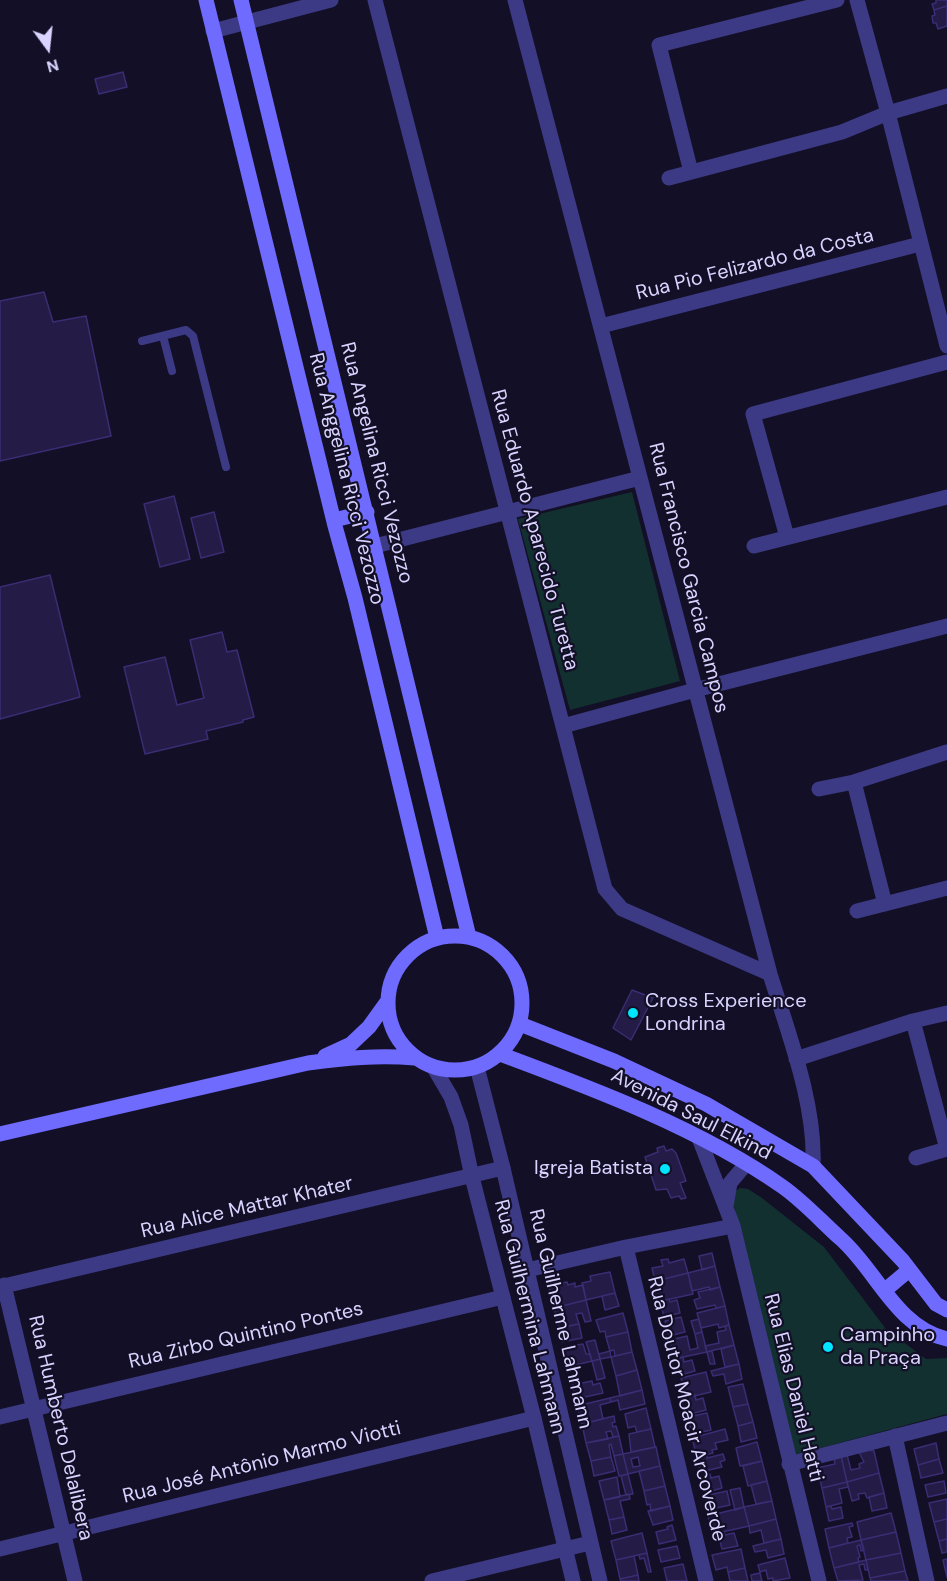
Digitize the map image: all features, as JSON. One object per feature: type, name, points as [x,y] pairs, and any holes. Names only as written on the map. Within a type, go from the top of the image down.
[{"type":"main road","points":[[206,0],[213,30]]},
{"type":"main road","name":"Rua Angelina Ricci Vezozzo","points":[[241,0],[367,512],[468,937]]},
{"type":"main road","name":"Rua Anggelina Ricci Vezozzo","points":[[213,30],[355,598],[436,938]]},
{"type":"main road","points":[[334,520],[367,512]]},
{"type":"main road","points":[[468,937],[486,943],[502,954],[514,969],[521,986],[523,1005],[520,1024],[515,1035],[500,1054],[477,1067],[456,1071],[434,1068],[415,1058],[400,1043],[390,1023],[387,1002],[391,981],[401,962],[417,947],[436,938],[468,937]]},
{"type":"main road","points":[[308,1064],[351,1044],[369,1027],[387,1002]]},
{"type":"main road","name":"Avenida Saul Elkind","points":[[520,1024],[614,1061],[706,1104],[813,1167],[861,1215],[936,1304],[947,1310]]},
{"type":"main road","name":"Avenida Saul Elkind","points":[[500,1054],[591,1088],[699,1138],[784,1188],[853,1250],[905,1317],[933,1336],[947,1340]]},
{"type":"main road","points":[[0,1134],[308,1064],[356,1056],[415,1058]]},
{"type":"main road","points":[[884,1291],[909,1270]]},
{"type":"street","points":[[213,30],[331,0]]},
{"type":"street","name":"Rua Eduardo Aparecido Turetta","points":[[375,0],[605,889],[622,909],[770,974]]},
{"type":"street","name":"Rua Francisco Garcia Campos","points":[[515,0],[770,974],[796,1059],[813,1131],[813,1167]]},
{"type":"street","points":[[691,172],[659,45],[837,0]]},
{"type":"street","points":[[856,0],[888,113],[947,346]]},
{"type":"street","points":[[669,178],[842,132],[888,113],[947,96]]},
{"type":"street","name":"Rua Pio Felizardo da Costa","points":[[601,326],[920,244]]},
{"type":"street","points":[[787,537],[753,414],[947,362]]},
{"type":"street","points":[[375,546],[640,478]]},
{"type":"street","points":[[754,546],[947,497]]},
{"type":"street","points":[[563,726],[947,626]]},
{"type":"street","points":[[819,789],[854,782],[947,752]]},
{"type":"street","points":[[854,782],[885,904]]},
{"type":"street","points":[[857,912],[947,888]]},
{"type":"street","points":[[796,1059],[913,1021],[947,1013]]},
{"type":"street","points":[[913,1021],[947,1149],[916,1158]]},
{"type":"street","name":"Rua Guilherme Lahmann","points":[[477,1067],[600,1581]]},
{"type":"street","name":"Rua Guilhermina Lahmann","points":[[434,1068],[451,1097],[461,1125],[573,1581]]},
{"type":"street","name":"Rua Elias Daniel Hatti","points":[[699,1138],[733,1226],[819,1581]]},
{"type":"street","points":[[726,1206],[730,1183],[746,1164]]},
{"type":"street","name":"Rua Alice Mattar Khater","points":[[2,1286],[503,1168]]},
{"type":"street","points":[[527,1269],[733,1226]]},
{"type":"street","name":"Rua Doutor Moacir Arcoverde","points":[[626,1247],[706,1581]]},
{"type":"street","name":"Rua Humberto Delalibera","points":[[2,1286],[75,1581]]},
{"type":"street","name":"Rua Zirbo Quintino Pontes","points":[[0,1417],[503,1297]]},
{"type":"street","name":"Rua José Antônio Marmo Viotti","points":[[0,1549],[534,1418]]},
{"type":"street","points":[[789,1464],[947,1423]]},
{"type":"street","points":[[895,1436],[927,1581]]},
{"type":"street","points":[[432,1581],[590,1543]]},
{"type":"lane","points":[[142,341],[186,330],[193,336],[226,467]]},
{"type":"lane","points":[[163,336],[172,371]]},
{"type":"green space","points":[[632,492],[680,681],[570,710],[518,519]]},
{"type":"green space","points":[[740,1188],[748,1189],[762,1198],[824,1247],[886,1329],[926,1359],[947,1358],[947,1414],[795,1455],[731,1194]]},
{"type":"building","points":[[936,0],[947,0],[947,6],[934,10],[932,4],[936,3]]},
{"type":"building","points":[[947,6],[947,26],[938,29],[936,23],[933,23],[934,10]]},
{"type":"building","points":[[123,72],[127,87],[99,94],[95,79]]},
{"type":"building","points":[[44,292],[53,322],[86,316],[111,436],[0,461],[0,301]]},
{"type":"building","points":[[174,496],[190,559],[160,567],[144,504]]},
{"type":"building","points":[[214,512],[224,552],[201,558],[191,518]]},
{"type":"building","points":[[50,575],[80,697],[0,719],[0,587]]},
{"type":"building","points":[[222,632],[227,652],[237,650],[254,717],[206,731],[208,739],[145,754],[124,667],[165,657],[177,705],[204,698],[190,640]]},
{"type":"building","name":"Cross Experience Londrina","points":[[632,990],[653,998],[631,1040],[613,1028]]},
{"type":"building","name":"Igreja Batista","points":[[664,1146],[666,1151],[672,1149],[676,1153],[686,1181],[680,1183],[686,1198],[681,1199],[679,1196],[671,1198],[667,1189],[656,1190],[645,1157],[658,1152],[657,1148]]},
{"type":"building","points":[[712,1253],[715,1266],[702,1270],[699,1256]]},
{"type":"building","points":[[668,1259],[669,1263],[684,1259],[688,1273],[655,1281],[652,1268],[663,1266],[661,1260]]},
{"type":"building","points":[[715,1266],[720,1287],[692,1291],[688,1273]]},
{"type":"building","points":[[610,1272],[615,1293],[586,1300],[582,1283],[591,1281],[590,1276]]},
{"type":"building","points":[[688,1273],[693,1294],[657,1302],[652,1282]]},
{"type":"building","points":[[567,1282],[568,1285],[575,1283],[575,1287],[583,1285],[586,1300],[554,1308],[549,1286]]},
{"type":"building","points":[[720,1287],[725,1306],[716,1308],[715,1305],[697,1309],[694,1300],[700,1298],[698,1292]]},
{"type":"building","points":[[615,1293],[619,1306],[605,1310],[602,1296]]},
{"type":"building","points":[[669,1299],[670,1302],[677,1300],[680,1313],[664,1317],[660,1301]]},
{"type":"building","points":[[586,1300],[591,1321],[585,1322],[582,1313],[576,1314],[579,1324],[559,1328],[554,1308]]},
{"type":"building","points":[[725,1306],[729,1325],[719,1328],[718,1324],[701,1328],[697,1313]]},
{"type":"building","points":[[623,1313],[628,1332],[606,1337],[605,1331],[600,1332],[596,1320]]},
{"type":"building","points":[[681,1317],[685,1332],[669,1336],[665,1321]]},
{"type":"building","points":[[699,1319],[702,1332],[695,1334],[691,1321]]},
{"type":"building","points":[[579,1324],[582,1338],[562,1342],[559,1328]]},
{"type":"building","points":[[729,1325],[734,1345],[707,1352],[705,1346],[719,1343],[717,1332],[726,1330],[725,1326]]},
{"type":"building","points":[[628,1332],[632,1352],[615,1356],[614,1350],[610,1351],[606,1337]]},
{"type":"building","points":[[702,1332],[707,1352],[674,1359],[670,1340],[687,1336],[690,1350],[698,1348],[695,1334]]},
{"type":"building","points":[[595,1340],[600,1359],[592,1361],[586,1342]]},
{"type":"building","points":[[583,1344],[586,1354],[590,1354],[592,1361],[568,1367],[563,1347]]},
{"type":"building","points":[[734,1345],[739,1364],[725,1367],[721,1349]]},
{"type":"building","points":[[610,1351],[611,1357],[600,1359],[599,1354]]},
{"type":"building","points":[[712,1351],[715,1364],[710,1364],[707,1352]]},
{"type":"building","points":[[632,1352],[637,1370],[616,1376],[611,1357]]},
{"type":"building","points":[[683,1357],[684,1362],[692,1360],[695,1371],[680,1375],[677,1359]]},
{"type":"building","points":[[600,1359],[605,1378],[597,1380],[592,1361]]},
{"type":"building","points":[[739,1364],[742,1379],[726,1384],[724,1374],[713,1376],[711,1371]]},
{"type":"building","points":[[637,1370],[642,1390],[620,1396],[616,1376]]},
{"type":"building","points":[[706,1372],[711,1392],[686,1398],[681,1378]]},
{"type":"building","points":[[592,1381],[593,1385],[600,1383],[603,1393],[576,1399],[572,1385]]},
{"type":"building","points":[[743,1384],[748,1404],[733,1407],[728,1387]]},
{"type":"building","points":[[642,1390],[645,1404],[620,1410],[618,1400],[611,1402],[610,1398]]},
{"type":"building","points":[[695,1395],[696,1400],[703,1398],[706,1410],[690,1414],[686,1398]]},
{"type":"building","points":[[610,1398],[611,1402],[600,1405],[603,1419],[582,1424],[577,1406]]},
{"type":"building","points":[[748,1404],[753,1422],[738,1426],[733,1407]]},
{"type":"building","points":[[646,1408],[651,1429],[637,1432],[635,1426],[628,1428],[625,1414]]},
{"type":"building","points":[[707,1413],[711,1430],[692,1434],[688,1417]]},
{"type":"building","points":[[614,1416],[613,1427],[616,1426],[619,1436],[613,1437],[611,1431],[606,1432],[608,1439],[586,1443],[582,1424]]},
{"type":"building","points":[[753,1422],[757,1438],[741,1442],[738,1426]]},
{"type":"building","points":[[651,1429],[655,1447],[631,1452],[629,1434]]},
{"type":"building","points":[[725,1429],[728,1440],[715,1443],[717,1449],[712,1450],[713,1453],[697,1457],[692,1438]]},
{"type":"building","points":[[619,1436],[623,1454],[614,1456],[611,1444],[609,1445],[611,1457],[591,1461],[586,1443]]},
{"type":"building","points":[[757,1442],[762,1461],[740,1466],[736,1448]]},
{"type":"building","points":[[936,1443],[939,1459],[918,1465],[914,1449]]},
{"type":"building","points":[[656,1447],[660,1466],[628,1474],[623,1454]]},
{"type":"building","points":[[874,1451],[879,1473],[847,1482],[841,1456],[847,1455],[851,1470],[860,1468],[859,1464],[864,1462],[859,1452]]},
{"type":"building","points":[[623,1454],[628,1474],[619,1476],[614,1456]]},
{"type":"building","points":[[723,1454],[725,1460],[720,1462],[722,1467],[700,1472],[697,1457],[707,1455],[707,1458]]},
{"type":"building","points":[[841,1456],[847,1482],[822,1488],[817,1468],[835,1464],[834,1458]]},
{"type":"building","points":[[611,1457],[615,1471],[594,1476],[591,1461]]},
{"type":"building","points":[[638,1457],[640,1466],[633,1467],[631,1459]]},
{"type":"building","points":[[939,1459],[943,1473],[921,1478],[918,1465]]},
{"type":"building","points":[[762,1461],[767,1481],[748,1486],[743,1466]]},
{"type":"building","points":[[660,1466],[665,1486],[644,1491],[639,1471]]},
{"type":"building","points":[[879,1473],[884,1493],[867,1498],[865,1493],[858,1494],[859,1499],[852,1501],[847,1482]]},
{"type":"building","points":[[628,1474],[633,1494],[626,1495],[621,1476]]},
{"type":"building","points":[[710,1474],[711,1478],[719,1476],[722,1488],[708,1492],[704,1475]]},
{"type":"building","points":[[617,1477],[620,1497],[604,1500],[599,1481]]},
{"type":"building","points":[[767,1481],[772,1501],[756,1504],[751,1485]]},
{"type":"building","points":[[944,1481],[946,1493],[928,1497],[925,1485]]},
{"type":"building","points":[[847,1482],[848,1487],[839,1489],[842,1503],[826,1507],[822,1488]]},
{"type":"building","points":[[665,1486],[670,1506],[651,1511],[644,1491]]},
{"type":"building","points":[[740,1488],[744,1507],[735,1510],[730,1490]]},
{"type":"building","points":[[727,1491],[730,1505],[712,1509],[709,1495]]},
{"type":"building","points":[[884,1493],[887,1508],[872,1511],[869,1497]]},
{"type":"building","points":[[629,1494],[630,1499],[620,1501],[624,1517],[609,1520],[604,1500]]},
{"type":"building","points":[[947,1499],[947,1519],[934,1522],[929,1503]]},
{"type":"building","points":[[772,1501],[776,1519],[749,1526],[744,1507]]},
{"type":"building","points":[[670,1506],[673,1520],[653,1525],[648,1511]]},
{"type":"building","points":[[831,1506],[832,1509],[841,1507],[843,1518],[829,1521],[826,1507]]},
{"type":"building","points":[[744,1507],[749,1526],[718,1533],[717,1530],[712,1531],[708,1516]]},
{"type":"building","points":[[891,1513],[896,1532],[861,1540],[857,1522]]},
{"type":"building","points":[[624,1517],[627,1530],[612,1534],[609,1520]]},
{"type":"building","points":[[776,1519],[781,1539],[764,1543],[761,1530],[750,1533],[749,1526]]},
{"type":"building","points":[[947,1519],[947,1539],[939,1541],[934,1522]]},
{"type":"building","points":[[852,1523],[853,1526],[849,1527],[852,1537],[847,1538],[848,1543],[829,1548],[825,1529]]},
{"type":"building","points":[[672,1525],[676,1540],[659,1544],[656,1532],[668,1529],[667,1527]]},
{"type":"building","points":[[724,1532],[725,1535],[734,1533],[738,1546],[722,1549],[718,1533]]},
{"type":"building","points":[[896,1532],[901,1553],[866,1560],[861,1540]]},
{"type":"building","points":[[642,1533],[647,1553],[616,1560],[611,1541]]},
{"type":"building","points":[[781,1539],[784,1554],[768,1558],[766,1550],[755,1552],[753,1546]]},
{"type":"building","points":[[947,1539],[947,1552],[942,1553],[939,1541]]},
{"type":"building","points":[[861,1540],[864,1550],[861,1551],[860,1545],[857,1546],[859,1562],[834,1568],[829,1548]]},
{"type":"building","points":[[677,1546],[680,1558],[661,1562],[658,1550]]},
{"type":"building","points":[[741,1549],[745,1568],[728,1572],[727,1567],[716,1570],[712,1555]]},
{"type":"building","points":[[647,1553],[651,1572],[648,1572],[644,1558],[640,1559],[639,1555]]},
{"type":"building","points":[[901,1553],[905,1571],[870,1578],[866,1560]]},
{"type":"building","points":[[634,1556],[638,1575],[620,1579],[616,1560]]},
{"type":"building","points":[[785,1558],[790,1578],[773,1581],[773,1578],[768,1579],[766,1570],[760,1572],[758,1565]]},
{"type":"building","points":[[947,1559],[947,1577],[943,1560]]},
{"type":"building","points":[[866,1560],[868,1570],[865,1570],[864,1564],[859,1565],[863,1580],[838,1581],[834,1568]]},
{"type":"building","points":[[683,1564],[687,1581],[667,1581],[664,1568]]},
{"type":"building","points":[[745,1568],[748,1581],[730,1581],[728,1572]]},
{"type":"building","points":[[905,1571],[908,1581],[871,1581],[870,1578]]},
{"type":"building","points":[[760,1573],[762,1581],[752,1581],[751,1575]]},
{"type":"building","points":[[638,1575],[639,1581],[621,1581],[620,1579]]},
{"type":"place","name":"Cross Experience Londrina","points":[[633,1013]]},
{"type":"place","name":"Igreja Batista","points":[[665,1169]]},
{"type":"place","name":"Campinho da Praça","points":[[828,1347]]}]
